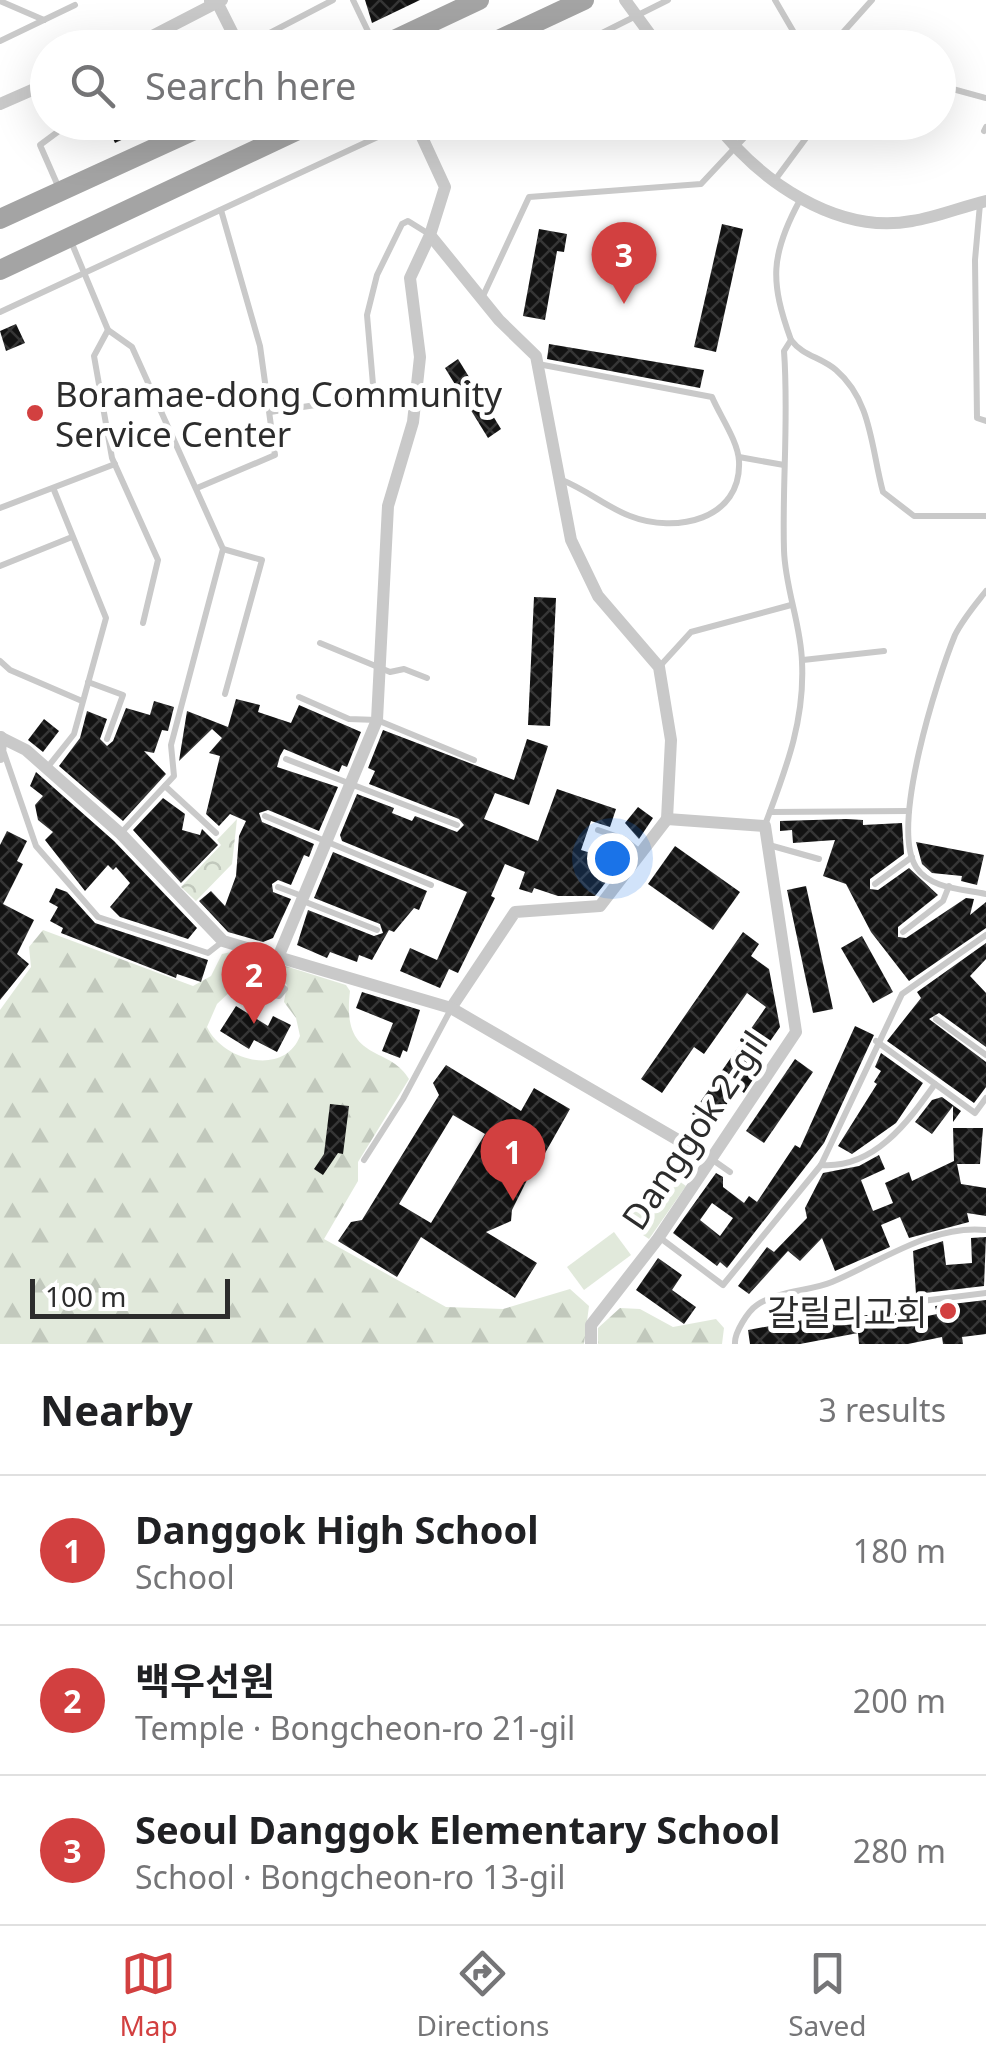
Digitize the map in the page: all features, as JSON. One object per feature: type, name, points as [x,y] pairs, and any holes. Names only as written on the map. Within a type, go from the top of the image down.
[{"type":"main road","points":[[423,30],[479,0]]},
{"type":"main road","points":[[520,30],[584,0]]},
{"type":"main road","points":[[0,219],[173,140]]},
{"type":"main road","points":[[0,270],[273,140]]},
{"type":"street","points":[[625,0],[647,30]]},
{"type":"street","points":[[177,30],[216,1],[231,30]]},
{"type":"street","points":[[0,104],[30,91]]},
{"type":"street","points":[[279,955],[377,720],[388,506],[413,422],[418,375],[410,278],[430,235],[445,187],[421,140]]},
{"type":"street","points":[[729,140],[800,200],[870,223],[910,222],[983,202]]},
{"type":"street","points":[[430,235],[538,364],[556,478],[571,540],[598,596],[659,667],[671,740],[666,819],[600,906],[515,912],[451,1008]]},
{"type":"street","points":[[0,737],[47,768],[120,834],[223,941],[451,1008],[709,1158]]},
{"type":"street","points":[[0,737],[2,755]]},
{"type":"street","points":[[666,819],[767,819]]},
{"type":"street","name":"Danggok 2-gil","points":[[592,1344],[591,1325],[659,1237],[796,1032],[767,819]]},
{"type":"lane","points":[[276,30],[333,0]]},
{"type":"lane","points":[[353,0],[367,30]]},
{"type":"lane","points":[[610,30],[668,0]]},
{"type":"lane","points":[[775,0],[792,30]]},
{"type":"lane","points":[[847,30],[872,0]]},
{"type":"lane","points":[[0,1],[44,20]]},
{"type":"lane","points":[[0,41],[75,5]]},
{"type":"lane","points":[[956,90],[986,98]]},
{"type":"lane","points":[[46,140],[40,144],[60,192]]},
{"type":"lane","points":[[0,312],[373,140]]},
{"type":"lane","points":[[483,296],[528,198],[700,184],[743,140]]},
{"type":"lane","points":[[774,181],[805,140]]},
{"type":"lane","points":[[800,200],[783,230],[774,263],[777,302],[790,340],[799,351],[830,364],[855,386],[872,434],[883,492],[914,516],[986,516]]},
{"type":"lane","points":[[983,202],[975,260],[976,418],[986,421]]},
{"type":"lane","points":[[197,488],[275,455],[260,346],[221,210]]},
{"type":"lane","points":[[270,412],[374,396],[367,315],[378,275],[402,224],[408,221],[430,235]]},
{"type":"lane","points":[[70,238],[108,330],[132,348],[223,549],[171,745],[174,776],[120,834]]},
{"type":"lane","points":[[108,330],[94,356],[115,464],[158,560],[143,623]]},
{"type":"lane","points":[[790,340],[784,351],[788,428],[784,465],[785,585],[802,660],[793,752],[767,819],[909,811]]},
{"type":"lane","points":[[538,364],[712,397],[739,456],[738,482],[724,506],[706,518],[673,525],[629,516],[594,492],[556,478]]},
{"type":"lane","points":[[739,456],[784,465]]},
{"type":"lane","points":[[0,508],[115,464]]},
{"type":"lane","points":[[47,768],[74,734],[106,618],[54,490]]},
{"type":"lane","points":[[0,566],[72,537]]},
{"type":"lane","points":[[223,549],[262,560],[225,694]]},
{"type":"lane","points":[[986,591],[955,636],[909,811],[912,857],[925,876],[986,894]]},
{"type":"lane","points":[[659,667],[691,632],[790,605]]},
{"type":"lane","points":[[320,643],[390,672],[404,668],[427,678]]},
{"type":"lane","points":[[802,660],[884,651]]},
{"type":"lane","points":[[0,660],[10,670],[82,701]]},
{"type":"lane","points":[[88,682],[122,694],[108,740]]},
{"type":"lane","points":[[299,697],[349,719],[377,720],[474,760]]},
{"type":"lane","points":[[2,755],[36,846],[98,917],[208,952],[223,941]]},
{"type":"lane","points":[[286,759],[457,825]]},
{"type":"lane","points":[[165,786],[216,833]]},
{"type":"lane","points":[[265,816],[432,885]]},
{"type":"lane","points":[[598,830],[624,839],[641,852]]},
{"type":"lane","points":[[768,845],[818,859]]},
{"type":"lane","points":[[875,884],[912,857]]},
{"type":"lane","points":[[903,932],[943,902],[949,886]]},
{"type":"lane","points":[[278,887],[378,930]]},
{"type":"lane","points":[[659,1237],[723,1285],[822,1165],[876,1041],[902,994],[986,934]]},
{"type":"lane","points":[[248,947],[255,964],[285,989],[279,996],[256,992],[251,1002],[257,1010]]},
{"type":"lane","points":[[364,1160],[403,1100],[451,1008]]},
{"type":"lane","points":[[936,1019],[986,1055]]},
{"type":"lane","points":[[876,1041],[975,1113],[986,1098]]},
{"type":"lane","points":[[822,1165],[873,1151],[896,1137],[936,1084]]},
{"type":"lane","points":[[709,1158],[730,1172]]},
{"type":"lane","points":[[735,1344],[734,1336],[757,1305],[830,1282],[902,1247],[970,1228],[986,1230]]},
{"type":"lane","points":[[914,1302],[986,1293]]},
{"type":"green space","points":[[237,819],[232,864],[196,901],[181,887],[221,845],[217,840]]},
{"type":"green space","points":[[43,930],[193,986],[211,976],[222,954],[240,950],[281,988],[274,993],[234,988],[217,1004],[207,1027],[226,1049],[254,1060],[281,1057],[300,1036],[296,1018],[284,1002],[287,985],[264,966],[266,960],[346,985],[350,991],[349,1014],[359,1042],[400,1068],[409,1079],[358,1162],[358,1181],[324,1239],[446,1307],[503,1309],[570,1289],[589,1306],[584,1344],[0,1344],[0,1010],[31,967],[29,947]]},
{"type":"green space","points":[[662,1169],[686,1186],[649,1239],[625,1223]]},
{"type":"green space","points":[[614,1232],[631,1255],[584,1290],[567,1267]]},
{"type":"green space","points":[[620,1308],[640,1309],[673,1327],[716,1319],[724,1328],[722,1344],[598,1344],[598,1328]]},
{"type":"building","points":[[365,0],[420,0],[372,23]]},
{"type":"building","points":[[722,224],[743,229],[716,352],[694,347]]},
{"type":"building","points":[[539,229],[567,234],[564,252],[557,251],[545,320],[523,316]]},
{"type":"building","points":[[16,324],[25,343],[6,351],[0,331]]},
{"type":"building","points":[[549,344],[704,370],[700,388],[547,359]]},
{"type":"building","points":[[458,359],[501,429],[488,438],[445,368]]},
{"type":"building","points":[[534,597],[556,598],[550,726],[528,725]]},
{"type":"building","points":[[236,699],[260,705],[258,712],[291,723],[299,705],[361,732],[347,767],[342,765],[339,772],[284,749],[280,756],[277,767],[338,787],[319,831],[268,810],[259,813],[262,822],[314,844],[309,857],[304,855],[291,885],[278,880],[272,884],[273,892],[291,899],[273,938],[263,942],[228,932],[199,901],[211,891],[225,906],[236,876],[239,836],[246,821],[230,814],[219,826],[206,814],[220,756],[209,753],[222,738],[212,729],[179,761],[187,711],[228,727]]},
{"type":"building","points":[[154,701],[174,707],[168,731],[162,730],[154,753],[144,751],[166,774],[123,821],[59,766],[80,738],[87,711],[107,719],[100,739],[107,746],[113,741],[126,708],[150,715]]},
{"type":"building","points":[[44,719],[59,731],[43,752],[28,740]]},
{"type":"building","points":[[383,730],[514,780],[527,739],[548,746],[529,805],[495,793],[484,819],[538,841],[557,789],[616,809],[610,827],[591,821],[581,850],[617,861],[610,877],[595,896],[558,896],[534,888],[532,893],[519,889],[525,872],[505,864],[491,896],[495,898],[458,973],[449,969],[440,988],[400,971],[410,948],[437,960],[467,892],[342,841],[340,835],[357,794],[394,808],[392,813],[412,821],[415,816],[457,832],[464,825],[459,819],[369,784],[375,771],[368,768]]},
{"type":"building","points":[[36,772],[114,841],[197,928],[188,939],[120,917],[110,907],[130,883],[116,867],[113,870],[108,865],[85,891],[45,840],[53,832],[38,820],[35,805],[43,796],[30,786]]},
{"type":"building","points":[[163,798],[185,814],[182,830],[200,835],[202,829],[218,845],[181,883],[133,830]]},
{"type":"building","points":[[638,807],[653,818],[639,839],[625,823]]},
{"type":"building","points":[[863,820],[863,825],[902,823],[904,854],[870,879],[870,889],[878,890],[909,868],[938,895],[898,927],[898,937],[906,938],[966,898],[974,899],[970,915],[986,902],[986,928],[909,981],[871,932],[846,884],[823,876],[835,840],[793,843],[792,830],[780,831],[780,821]]},
{"type":"building","points":[[7,831],[27,841],[17,861],[23,864],[3,904],[34,920],[17,954],[29,964],[0,1000],[0,845]]},
{"type":"building","points":[[916,842],[984,855],[977,885],[961,881],[962,876],[932,873],[922,864]]},
{"type":"building","points":[[675,846],[740,892],[713,930],[648,884]]},
{"type":"building","points":[[333,852],[427,891],[419,910],[414,908],[394,932],[389,930],[372,960],[359,955],[357,962],[330,952],[327,958],[297,945],[308,910],[374,936],[383,933],[380,924],[314,898]]},
{"type":"building","points":[[806,886],[833,1009],[813,1013],[787,890]]},
{"type":"building","points":[[56,888],[67,892],[95,923],[208,960],[201,982],[177,974],[176,978],[61,933],[63,928],[50,921],[58,907],[49,902]]},
{"type":"building","points":[[743,932],[759,944],[751,956],[769,969],[780,1027],[752,1067],[758,1072],[744,1093],[738,1088],[711,1127],[692,1114],[766,1007],[747,993],[704,1054],[694,1047],[662,1093],[641,1079]]},
{"type":"building","points":[[862,936],[893,992],[873,1003],[841,948]]},
{"type":"building","points":[[986,943],[986,959],[970,976],[986,993],[986,1047],[939,1013],[929,1019],[986,1062],[986,1087],[974,1103],[887,1041],[921,998],[917,992]]},
{"type":"building","points":[[362,992],[420,1010],[407,1052],[403,1050],[400,1058],[382,1051],[393,1023],[356,1008]]},
{"type":"building","points":[[236,1006],[268,1026],[273,1016],[291,1025],[277,1052],[254,1040],[249,1049],[220,1031]]},
{"type":"building","points":[[855,1026],[874,1035],[824,1143],[727,1268],[720,1262],[717,1266],[673,1233],[716,1173],[723,1177],[723,1187],[744,1203],[749,1196],[757,1202],[795,1145],[800,1148]],"holes":[[[712,1203],[733,1218],[720,1236],[700,1220]]]},
{"type":"building","points":[[881,1053],[923,1083],[896,1123],[852,1154],[838,1146],[877,1084],[874,1082],[881,1071],[875,1067]]},
{"type":"building","points":[[795,1059],[813,1072],[764,1143],[746,1131]]},
{"type":"building","points":[[446,1065],[521,1111],[534,1088],[570,1109],[540,1162],[526,1154],[515,1172],[527,1180],[512,1210],[511,1221],[486,1232],[537,1263],[515,1298],[421,1237],[397,1277],[338,1241],[351,1222],[362,1220],[439,1095],[433,1083]],"holes":[[[453,1115],[485,1134],[431,1223],[399,1204]]]},
{"type":"building","points":[[942,1097],[961,1111],[953,1122],[953,1106],[932,1134],[915,1122],[932,1100]]},
{"type":"building","points":[[330,1104],[349,1106],[343,1154],[338,1153],[323,1175],[314,1169],[324,1154]]},
{"type":"building","points":[[953,1128],[983,1128],[980,1164],[957,1164],[961,1184],[986,1188],[986,1216],[967,1213],[969,1222],[909,1238],[900,1217],[881,1225],[890,1247],[835,1271],[822,1238],[800,1261],[788,1251],[749,1294],[738,1286],[767,1247],[774,1252],[807,1218],[805,1208],[823,1173],[859,1166],[879,1155],[885,1169],[861,1180],[873,1211],[893,1203],[885,1183],[909,1172],[912,1181],[954,1161]]},
{"type":"building","points":[[986,1237],[984,1286],[916,1294],[913,1251],[943,1241],[946,1265],[972,1263],[971,1238]]},
{"type":"building","points":[[658,1258],[682,1275],[672,1290],[696,1307],[684,1324],[636,1290]]},
{"type":"building","points":[[986,1300],[986,1334],[962,1337],[963,1344],[943,1344],[942,1337],[908,1344],[859,1344],[858,1333],[800,1344],[750,1344],[748,1330],[841,1313],[842,1317],[906,1312],[906,1318],[918,1318],[937,1314],[935,1306]]},
{"type":"place","name":"Seoul Danggok Elementary School","points":[[624,304]]},
{"type":"place","name":"Boramae-dong Community Service Center","points":[[35,413]]},
{"type":"place","name":"백우선원","points":[[254,1024]]},
{"type":"place","name":"Danggok High School","points":[[513,1201]]},
{"type":"place","name":"갈릴리교회","points":[[948,1311]]}]
